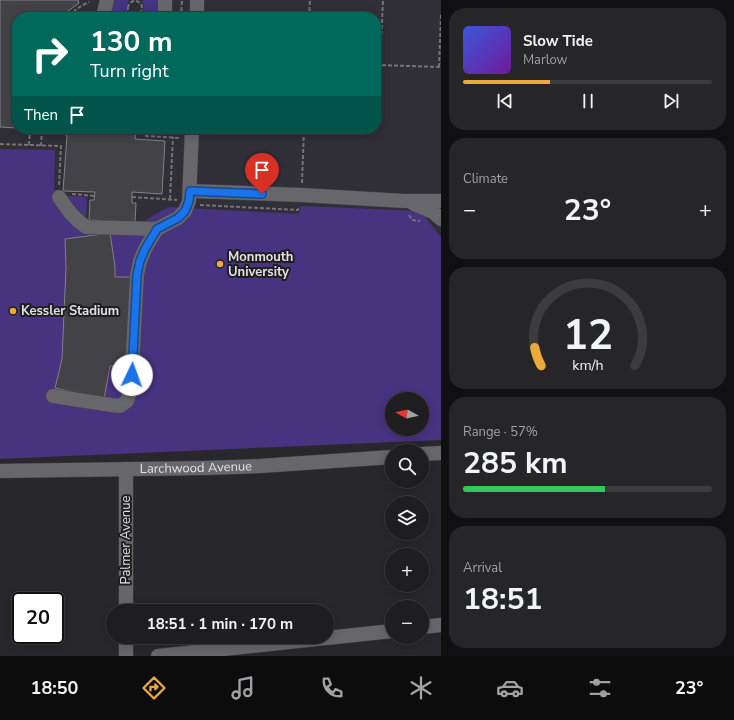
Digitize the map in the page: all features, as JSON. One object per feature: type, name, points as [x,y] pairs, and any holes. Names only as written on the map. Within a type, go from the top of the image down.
[{"type":"street","points":[[165,0],[165,12]]},
{"type":"street","points":[[197,0],[197,12]]},
{"type":"street","points":[[59,195],[68,211],[86,227],[157,229],[178,218],[185,211],[189,201],[192,134]]},
{"type":"street","points":[[190,191],[302,195],[404,201],[441,201]]},
{"type":"street","points":[[404,201],[433,212],[441,219]]},
{"type":"street","points":[[53,396],[120,406],[128,401],[131,389],[137,275],[140,261],[145,249],[157,229]]},
{"type":"street","points":[[429,454],[441,453]]},
{"type":"street","name":"Larchwood Avenue","points":[[0,471],[205,468],[260,466],[385,457]]},
{"type":"street","name":"Palmer Avenue","points":[[126,469],[126,604]]},
{"type":"street","points":[[429,626],[441,625]]},
{"type":"street","points":[[158,656],[385,632]]},
{"type":"street","points":[[126,644],[126,656]]},
{"type":"path","points":[[181,12],[182,0]]},
{"type":"path","points":[[310,0],[310,12]]},
{"type":"path","points":[[381,49],[384,0]]},
{"type":"path","points":[[131,12],[129,8],[130,1],[140,3]]},
{"type":"path","points":[[140,3],[142,8],[140,12]]},
{"type":"path","points":[[73,12],[77,8],[101,6]]},
{"type":"path","points":[[381,65],[440,67],[441,15]]},
{"type":"path","points":[[29,145],[30,134]]},
{"type":"path","points":[[41,146],[42,134]]},
{"type":"path","points":[[146,134],[146,136],[173,137],[192,134]]},
{"type":"path","points":[[302,195],[304,134]]},
{"type":"path","points":[[132,197],[170,199],[173,137]]},
{"type":"path","points":[[0,144],[61,146],[59,195],[95,196]]},
{"type":"shaded area","name":"Monmouth University","points":[[0,0],[441,0],[441,437],[0,457]]},
{"type":"shaded area","points":[[112,0],[128,0],[127,10],[128,12],[111,12]]},
{"type":"shaded area","points":[[144,0],[159,0],[159,12],[142,12],[144,10],[144,6],[142,2]]},
{"type":"shaded area","name":"Monmouth University","points":[[0,149],[55,150],[54,195],[87,197],[86,221],[138,225],[168,207],[299,214],[300,206],[420,211],[441,237],[441,440],[0,459]]},
{"type":"building","points":[[0,0],[78,0],[79,3],[67,12],[12,12],[12,128],[0,127]]},
{"type":"building","points":[[64,134],[136,134],[135,139],[165,141],[162,194],[132,192],[132,203],[136,203],[135,222],[89,220],[90,200],[94,200],[95,192],[63,191],[67,136]]},
{"type":"building","points":[[110,233],[115,277],[131,277],[127,366],[110,366],[104,399],[55,388],[62,359],[66,268],[65,239]]},
{"type":"place","name":"Monmouth University","points":[[220,264]]},
{"type":"place","name":"Kessler Stadium","points":[[13,311]]},
{"type":"route","points":[[132,375],[137,275],[140,261],[145,249],[157,229],[178,218],[185,211],[189,201],[190,191],[262,194]]}]
